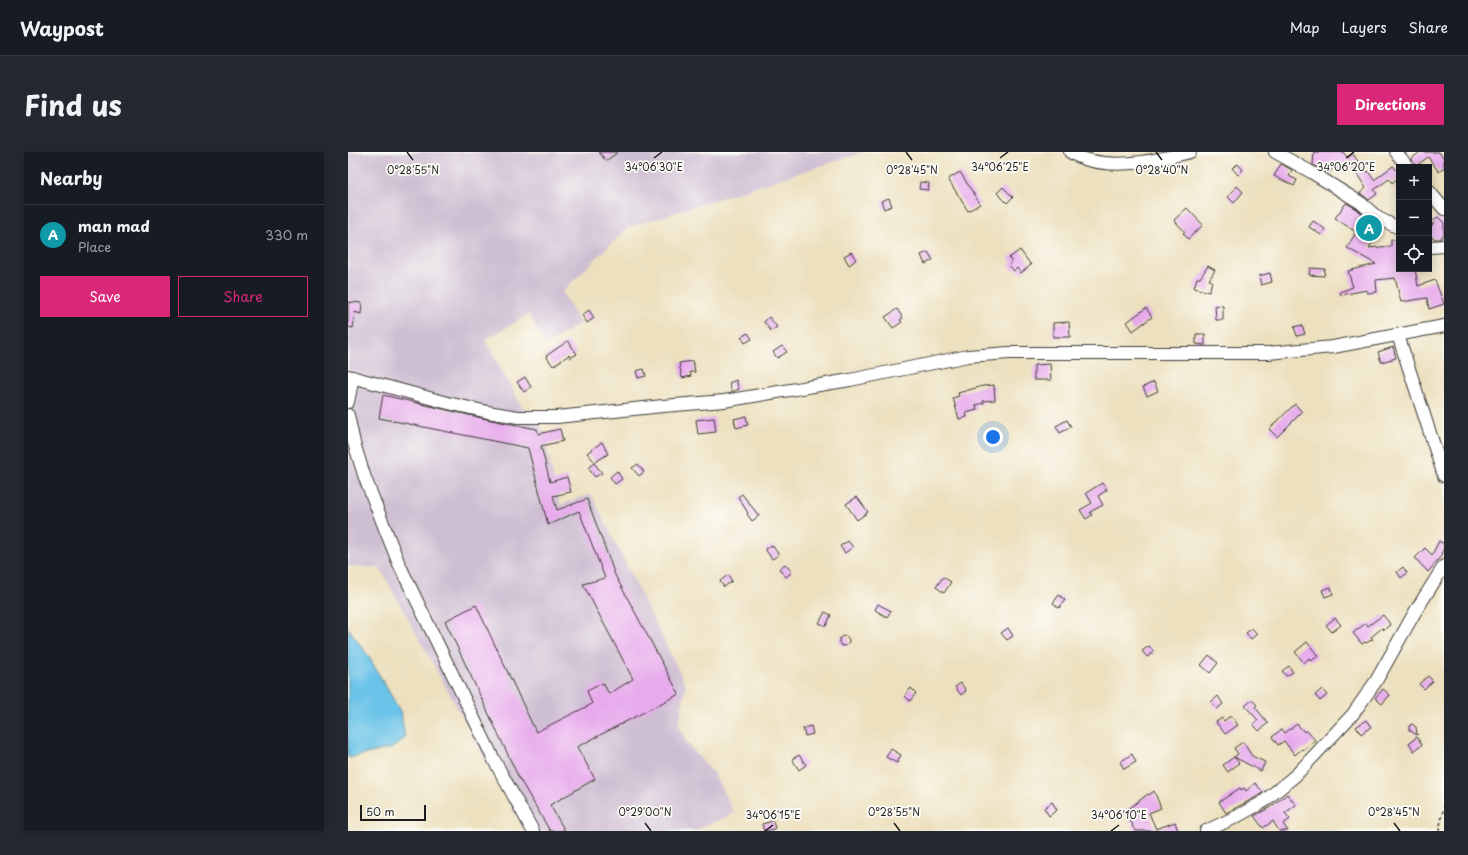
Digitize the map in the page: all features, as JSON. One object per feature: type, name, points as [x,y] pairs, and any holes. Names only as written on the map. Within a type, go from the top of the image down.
[{"type":"street","points":[[1070,152],[1079,158],[1107,164],[1164,158],[1190,152]]},
{"type":"street","points":[[1275,152],[1361,203],[1378,218],[1396,227]]},
{"type":"street","points":[[1396,152],[1406,164]]},
{"type":"street","points":[[1432,195],[1444,209]]},
{"type":"street","points":[[1432,247],[1444,246]]},
{"type":"street","points":[[348,402],[350,376],[448,404],[488,412],[518,417],[557,417],[724,401],[850,380],[968,356],[1009,352],[1268,353],[1333,347],[1444,326]]},
{"type":"street","points":[[1398,335],[1444,476]]},
{"type":"street","points":[[348,415],[364,478],[399,564],[494,760],[533,831]]},
{"type":"street","points":[[1206,831],[1263,802],[1296,775],[1353,714],[1376,681],[1415,612],[1444,566]]},
{"type":"path","points":[[1439,831],[1444,806]]},
{"type":"shaded area","points":[[348,152],[864,152],[627,228],[562,292],[580,323],[546,345],[529,314],[485,340],[522,407],[541,425],[560,505],[591,494],[686,685],[679,725],[686,742],[714,774],[734,813],[694,831],[525,831],[380,568],[348,566]]},
{"type":"water","points":[[348,628],[369,657],[401,713],[405,738],[392,748],[348,758]]},
{"type":"building","points":[[599,152],[618,152],[606,161]]},
{"type":"building","points":[[1314,152],[1343,152],[1348,158],[1353,154],[1365,172],[1368,171],[1374,180],[1393,166],[1396,170],[1396,180],[1392,183],[1389,179],[1374,190],[1377,194],[1369,200],[1360,193],[1366,188],[1349,162],[1339,171],[1335,166],[1328,174],[1313,165]]},
{"type":"building","points":[[1420,152],[1439,152],[1444,159],[1444,168],[1439,172],[1428,157],[1419,164],[1415,164],[1411,159]]},
{"type":"building","points":[[1238,164],[1243,170],[1238,175],[1232,168]]},
{"type":"building","points":[[1281,164],[1292,170],[1289,176],[1297,180],[1294,186],[1274,176]]},
{"type":"building","points":[[960,172],[980,204],[968,211],[948,179]]},
{"type":"building","points":[[920,182],[929,183],[928,190],[919,189]]},
{"type":"building","points":[[1237,186],[1243,192],[1234,203],[1228,197]]},
{"type":"building","points":[[1003,187],[1013,197],[1007,203],[997,193]]},
{"type":"building","points":[[889,198],[892,206],[884,209],[881,201]]},
{"type":"building","points":[[1346,203],[1357,209],[1373,224],[1380,227],[1369,248],[1391,246],[1391,240],[1396,240],[1396,272],[1416,272],[1418,286],[1435,280],[1444,304],[1429,309],[1427,298],[1401,302],[1395,278],[1376,280],[1377,292],[1367,293],[1367,290],[1341,295],[1340,292],[1353,287],[1348,271],[1376,264],[1347,248],[1356,232],[1335,218]]},
{"type":"building","points":[[1187,208],[1203,225],[1188,239],[1183,233],[1185,232],[1174,220]]},
{"type":"building","points":[[1438,217],[1444,223],[1444,234],[1440,239],[1435,239],[1432,237],[1433,221]]},
{"type":"building","points":[[1313,221],[1325,229],[1321,235],[1309,227]]},
{"type":"building","points":[[1020,250],[1031,265],[1021,273],[1017,268],[1014,271],[1009,265],[1012,262],[1009,258]]},
{"type":"building","points":[[851,252],[856,260],[849,265],[844,256]]},
{"type":"building","points":[[928,252],[933,260],[925,264],[921,255]]},
{"type":"building","points":[[1208,266],[1215,270],[1209,280],[1212,281],[1209,292],[1194,288],[1197,278],[1200,278]]},
{"type":"building","points":[[1310,268],[1325,269],[1324,276],[1309,275]]},
{"type":"building","points":[[1270,273],[1272,282],[1261,285],[1259,276]]},
{"type":"building","points":[[348,302],[362,303],[361,314],[355,312],[353,328],[348,327]]},
{"type":"building","points":[[1215,305],[1223,306],[1223,320],[1216,320]]},
{"type":"building","points":[[1146,308],[1152,317],[1133,331],[1127,322]]},
{"type":"building","points":[[897,309],[903,318],[900,320],[902,322],[893,328],[885,317]]},
{"type":"building","points":[[589,310],[594,318],[587,323],[582,315]]},
{"type":"building","points":[[769,317],[777,327],[771,331],[764,322]]},
{"type":"building","points":[[1069,322],[1070,337],[1053,337],[1053,323]]},
{"type":"building","points":[[1302,325],[1305,334],[1297,336],[1294,327]]},
{"type":"building","points":[[748,333],[752,339],[745,343],[741,337]]},
{"type":"building","points":[[1196,334],[1205,334],[1205,345],[1196,344]]},
{"type":"building","points":[[568,341],[577,354],[570,358],[569,355],[553,366],[546,356]]},
{"type":"building","points":[[782,346],[787,352],[777,358],[773,352]]},
{"type":"building","points":[[1393,347],[1396,358],[1381,362],[1378,352]]},
{"type":"building","points":[[693,361],[695,372],[690,372],[691,376],[682,378],[679,363]]},
{"type":"building","points":[[1050,364],[1051,380],[1034,380],[1034,365]]},
{"type":"building","points":[[644,369],[646,376],[638,378],[636,371]]},
{"type":"building","points":[[525,377],[531,387],[524,392],[517,382]]},
{"type":"building","points":[[736,380],[739,389],[732,392],[729,383]]},
{"type":"building","points":[[1154,382],[1158,391],[1147,396],[1143,387]]},
{"type":"building","points":[[994,385],[995,400],[983,401],[984,403],[976,405],[977,410],[966,413],[967,417],[959,419],[953,398],[959,396],[958,393],[983,386]]},
{"type":"building","points":[[383,395],[486,419],[537,429],[538,434],[560,429],[563,441],[541,446],[550,482],[567,477],[571,492],[553,496],[557,510],[587,499],[615,575],[679,694],[577,747],[595,779],[550,805],[565,831],[550,831],[519,778],[445,621],[476,605],[536,732],[592,704],[587,691],[603,683],[609,694],[633,679],[583,584],[605,578],[579,511],[548,525],[528,448],[379,418]]},
{"type":"building","points":[[1295,404],[1302,412],[1277,437],[1269,429]]},
{"type":"building","points":[[746,416],[748,425],[736,428],[734,419]]},
{"type":"building","points":[[714,418],[716,432],[698,434],[696,420]]},
{"type":"building","points":[[1067,420],[1071,427],[1060,433],[1056,426]]},
{"type":"building","points":[[602,442],[608,454],[595,462],[587,453]]},
{"type":"building","points":[[594,463],[602,473],[595,477],[588,468]]},
{"type":"building","points":[[638,464],[644,472],[639,476],[632,468]]},
{"type":"building","points":[[617,471],[622,479],[615,484],[610,477]]},
{"type":"building","points":[[1102,483],[1107,490],[1098,496],[1103,505],[1090,512],[1092,515],[1086,519],[1080,510],[1092,503],[1086,493]]},
{"type":"building","points":[[742,494],[759,516],[752,521],[738,497]]},
{"type":"building","points":[[857,497],[868,512],[857,520],[846,504]]},
{"type":"building","points":[[848,541],[853,547],[845,553],[840,546]]},
{"type":"building","points":[[1439,541],[1444,544],[1442,555],[1428,572],[1415,558],[1425,548],[1432,555]]},
{"type":"building","points":[[772,545],[779,555],[772,559],[765,549]]},
{"type":"building","points":[[785,564],[792,572],[786,577],[779,569]]},
{"type":"building","points":[[1403,567],[1407,573],[1401,578],[1397,572]]},
{"type":"building","points":[[728,575],[732,581],[724,587],[720,581]]},
{"type":"building","points":[[943,577],[951,582],[944,593],[936,587]]},
{"type":"building","points":[[1331,587],[1333,594],[1325,597],[1322,590]]},
{"type":"building","points":[[1059,595],[1065,600],[1059,608],[1053,603]]},
{"type":"building","points":[[878,604],[891,611],[887,617],[875,610]]},
{"type":"building","points":[[825,612],[831,615],[826,626],[819,623]]},
{"type":"building","points":[[1383,615],[1391,625],[1384,630],[1382,628],[1371,637],[1373,639],[1362,644],[1353,633],[1366,623],[1368,626]]},
{"type":"building","points":[[1335,618],[1341,625],[1332,632],[1326,625]]},
{"type":"building","points":[[1008,628],[1013,636],[1007,640],[1001,633]]},
{"type":"building","points":[[1252,628],[1257,634],[1251,639],[1246,633]]},
{"type":"building","points":[[842,636],[846,636],[848,637],[848,645],[842,646],[839,643],[839,639]]},
{"type":"building","points":[[1307,642],[1318,656],[1311,661],[1309,658],[1304,663],[1295,652]]},
{"type":"building","points":[[1149,646],[1154,652],[1147,657],[1142,651]]},
{"type":"building","points":[[1209,655],[1218,663],[1210,673],[1201,665]]},
{"type":"building","points":[[1289,666],[1293,672],[1286,676],[1282,671]]},
{"type":"building","points":[[1428,676],[1433,681],[1424,689],[1419,684]]},
{"type":"building","points":[[961,683],[966,691],[961,695],[955,687]]},
{"type":"building","points":[[911,688],[916,693],[910,701],[905,696]]},
{"type":"building","points":[[1322,689],[1327,695],[1320,701],[1315,695]]},
{"type":"building","points":[[1383,689],[1390,695],[1382,704],[1375,698]]},
{"type":"building","points":[[1218,696],[1223,704],[1217,709],[1211,702]]},
{"type":"building","points":[[1252,700],[1257,705],[1255,707],[1268,723],[1259,731],[1253,724],[1258,720],[1245,706]]},
{"type":"building","points":[[1229,717],[1232,717],[1238,725],[1225,734],[1216,722],[1222,718],[1224,721]]},
{"type":"building","points":[[1366,720],[1371,727],[1361,734],[1356,727]]},
{"type":"building","points":[[1297,724],[1304,732],[1306,730],[1315,740],[1295,755],[1284,741],[1278,745],[1272,737],[1282,729],[1285,733]]},
{"type":"building","points":[[1412,724],[1416,727],[1417,735],[1409,730],[1409,726]]},
{"type":"building","points":[[811,726],[813,734],[805,736],[803,728]]},
{"type":"building","points":[[1417,737],[1422,745],[1414,751],[1409,743]]},
{"type":"building","points":[[1243,742],[1252,756],[1265,762],[1261,771],[1234,757],[1238,754],[1234,748]]},
{"type":"building","points":[[891,749],[901,755],[897,763],[886,757]]},
{"type":"building","points":[[1132,754],[1136,762],[1124,769],[1120,762]]},
{"type":"building","points":[[799,755],[806,765],[799,770],[792,759]]},
{"type":"building","points":[[1234,757],[1239,763],[1228,772],[1223,765]]},
{"type":"building","points":[[1255,783],[1263,792],[1226,813],[1219,802],[1240,788],[1241,790],[1244,788],[1246,791]]},
{"type":"building","points":[[1154,791],[1161,808],[1149,813],[1156,829],[1175,822],[1178,831],[1136,831],[1132,826],[1133,825],[1124,812]]},
{"type":"building","points":[[1287,794],[1296,805],[1285,813],[1290,819],[1283,824],[1288,831],[1279,831],[1273,821],[1263,828],[1254,816],[1269,808]]},
{"type":"building","points":[[1052,802],[1057,810],[1049,816],[1044,808]]},
{"type":"building","points":[[773,821],[775,829],[764,831],[762,824]]},
{"type":"place","name":"man mad","points":[[1369,228]]}]
